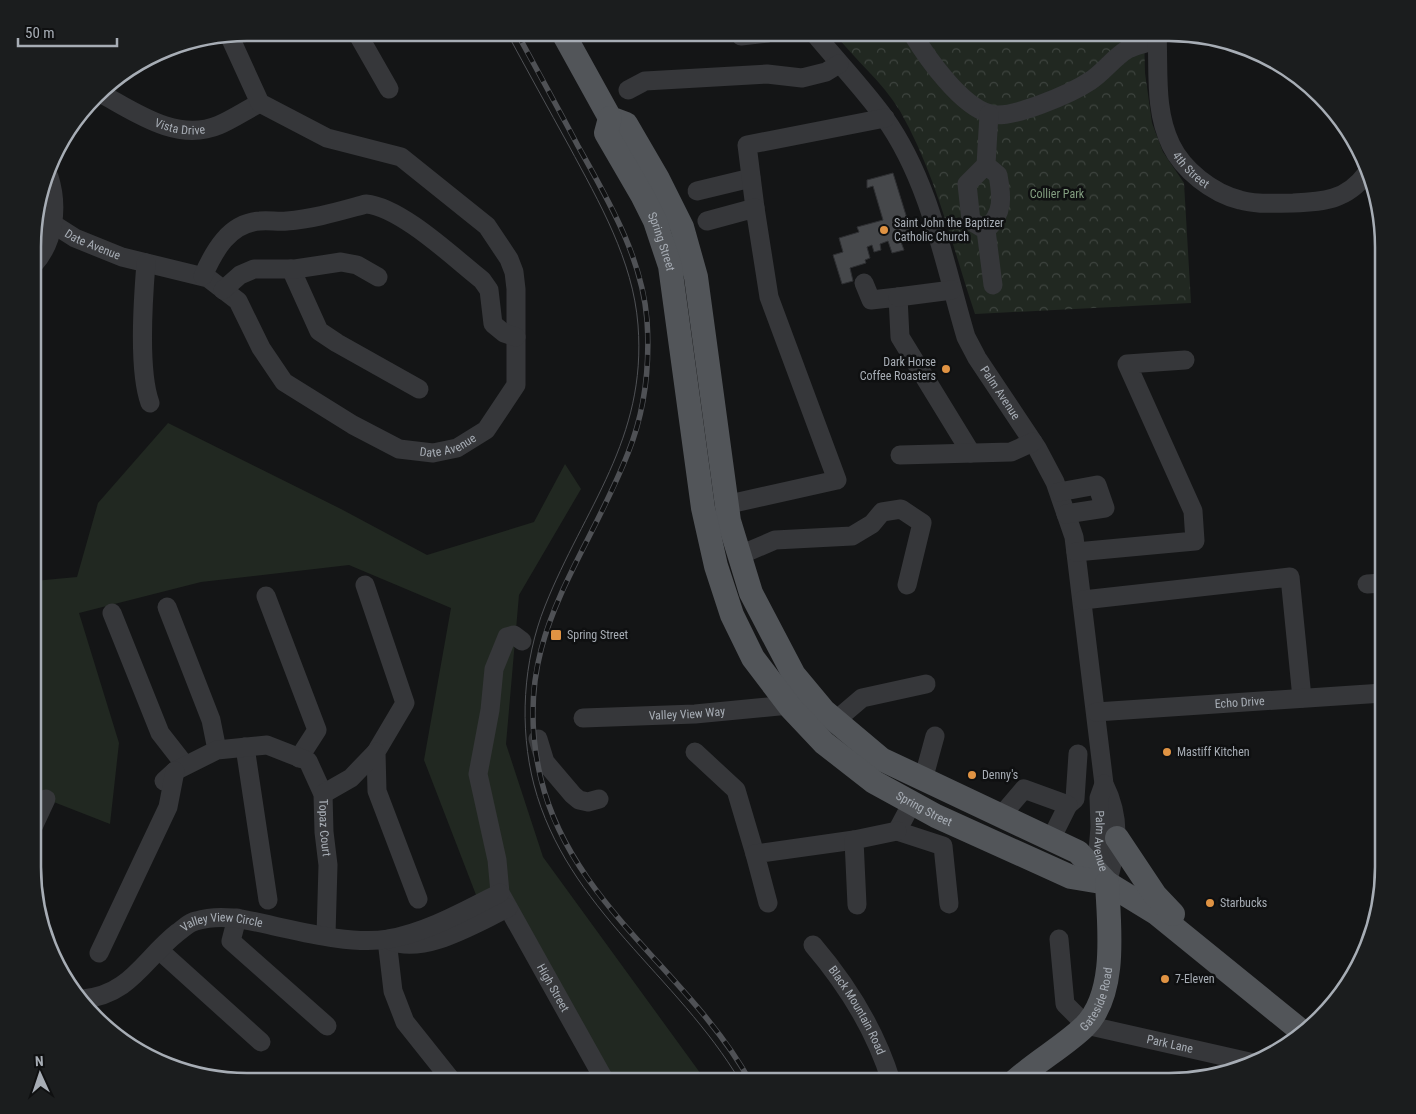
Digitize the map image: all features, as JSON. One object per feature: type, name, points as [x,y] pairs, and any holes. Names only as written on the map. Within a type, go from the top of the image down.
[{"type":"main road","name":"Spring Street","points":[[567,41],[610,118],[626,124],[658,179],[682,227],[696,277],[725,505],[752,593],[794,675],[824,711],[881,759],[1078,852],[1107,883],[1156,912],[1297,1028]]},
{"type":"main road","name":"Spring Street","points":[[610,118],[606,133],[642,195],[654,221],[670,266],[703,508],[716,566],[732,615],[753,658],[789,705],[824,743],[874,782],[936,816],[1071,877],[1107,883]]},
{"type":"main road","points":[[912,803],[925,780]]},
{"type":"main road","points":[[1117,838],[1155,895],[1177,918],[1182,933]]},
{"type":"main road","name":"Gateside Road","points":[[1025,1073],[1086,1025],[1101,998],[1108,975],[1110,955],[1107,883]]},
{"type":"street","points":[[361,41],[389,89]]},
{"type":"street","name":"Palm Avenue","points":[[820,41],[885,118],[911,164],[924,195],[966,337],[977,358],[1033,442],[1059,492],[1074,537],[1083,600],[1096,712],[1102,791],[1098,851],[1107,883]]},
{"type":"street","points":[[917,41],[927,58],[951,86],[989,114],[1000,115],[1040,104],[1076,90],[1101,73],[1128,50],[1147,41]]},
{"type":"street","name":"4th Street","points":[[1157,41],[1160,114],[1171,145],[1188,170],[1220,193],[1239,200],[1258,203],[1328,201],[1340,197],[1358,186],[1363,179]]},
{"type":"street","points":[[233,42],[260,103]]},
{"type":"street","points":[[628,90],[645,81],[767,74],[802,78],[826,72],[839,64]]},
{"type":"street","name":"Vista Drive","points":[[107,97],[167,128],[193,130],[217,126],[260,103]]},
{"type":"street","name":"Date Avenue","points":[[53,224],[75,238],[122,257],[208,278],[238,301],[261,348],[284,382],[353,425],[400,449],[433,452],[456,448],[486,430],[516,385],[514,272],[509,259],[486,226],[401,157],[327,138],[260,103]]},
{"type":"street","points":[[986,230],[970,221],[968,184],[986,166],[989,114]]},
{"type":"street","points":[[725,505],[837,480],[769,297],[747,145],[885,118]]},
{"type":"street","points":[[986,166],[998,174],[1002,197],[997,220],[986,230]]},
{"type":"street","points":[[697,191],[751,178]]},
{"type":"street","points":[[41,254],[53,224],[54,197],[51,185]]},
{"type":"street","points":[[203,276],[211,258],[229,233],[244,224],[286,221],[318,216],[366,204],[377,205],[393,212],[482,280],[489,290],[493,324],[504,333],[516,337]]},
{"type":"street","points":[[706,221],[755,208]]},
{"type":"street","points":[[986,230],[993,285]]},
{"type":"street","points":[[224,290],[240,275],[254,269],[291,270],[348,262],[378,277]]},
{"type":"street","points":[[146,263],[143,298],[145,388],[150,403]]},
{"type":"street","points":[[291,270],[319,331],[379,368],[419,389]]},
{"type":"street","points":[[864,283],[871,300],[952,290]]},
{"type":"street","points":[[898,297],[900,337],[971,453]]},
{"type":"street","points":[[1076,552],[1195,541],[1193,511],[1128,364],[1185,360]]},
{"type":"street","points":[[900,455],[1011,452],[1033,442]]},
{"type":"street","points":[[1059,492],[1097,485],[1104,508],[1066,514]]},
{"type":"street","points":[[740,556],[776,540],[852,536],[872,524],[882,512],[901,509],[922,523],[907,585]]},
{"type":"street","points":[[1083,600],[1290,577],[1302,698]]},
{"type":"street","points":[[324,794],[351,778],[376,752],[405,703],[365,585]]},
{"type":"street","points":[[266,596],[317,730],[299,758]]},
{"type":"street","points":[[167,607],[211,720],[217,750]]},
{"type":"street","points":[[100,953],[168,807],[175,772],[112,613]]},
{"type":"street","points":[[504,900],[478,774],[498,656],[507,637],[514,635],[522,641]]},
{"type":"street","points":[[835,721],[862,698],[926,684]]},
{"type":"street","name":"Echo Drive","points":[[1096,712],[1375,693]]},
{"type":"street","name":"Valley View Way","points":[[584,718],[695,714],[789,705]]},
{"type":"street","points":[[925,780],[935,736]]},
{"type":"street","points":[[538,739],[545,762],[573,795],[579,800],[588,802],[598,798]]},
{"type":"street","name":"Topaz Court","points":[[175,772],[217,750],[245,747],[267,746],[308,761],[324,794],[324,832],[328,866],[326,935]]},
{"type":"street","points":[[245,747],[268,900]]},
{"type":"street","points":[[376,752],[377,791],[418,900]]},
{"type":"street","points":[[695,752],[736,790],[768,903]]},
{"type":"street","points":[[1051,839],[1071,802],[1078,754]]},
{"type":"street","points":[[1001,816],[1024,789],[1071,802],[1102,791]]},
{"type":"street","name":"Palm Avenue","points":[[1102,791],[1113,802],[1117,838],[1114,860],[1107,883]]},
{"type":"street","points":[[41,810],[46,799]]},
{"type":"street","points":[[897,831],[912,803]]},
{"type":"street","points":[[755,854],[854,840],[897,831],[943,846],[949,904]]},
{"type":"street","points":[[854,840],[857,905]]},
{"type":"street","name":"Valley View Circle","points":[[89,998],[116,991],[139,972],[168,940],[194,921],[216,917],[237,918],[353,939],[387,940],[504,900]]},
{"type":"street","name":"High Street","points":[[504,900],[601,1073]]},
{"type":"street","points":[[237,918],[231,941],[327,1026]]},
{"type":"street","points":[[1059,939],[1064,1004],[1086,1025]]},
{"type":"street","points":[[387,940],[393,991],[405,1022],[446,1073]]},
{"type":"street","name":"Black Mountain Road","points":[[813,944],[837,973],[867,1019],[883,1054],[889,1073]]},
{"type":"street","points":[[159,950],[261,1042]]},
{"type":"street","name":"Park Lane","points":[[1086,1025],[1240,1060]]},
{"type":"green space","name":"Collier Park","points":[[840,41],[1144,41],[1145,73],[1152,123],[1163,152],[1184,183],[1191,303],[975,314],[933,185],[913,135],[893,100]]},
{"type":"green space","points":[[168,423],[341,509],[427,555],[534,522],[565,464],[581,489],[519,595],[506,744],[543,857],[700,1073],[593,1073],[500,893],[478,900],[424,760],[451,608],[349,565],[201,582],[79,613],[119,743],[110,824],[46,799],[41,803],[41,580],[77,577],[98,503]]},
{"type":"building","name":"Saint John the Baptizer Catholic Church","points":[[893,173],[913,238],[901,242],[904,250],[892,253],[888,241],[880,244],[881,250],[874,252],[872,245],[867,247],[870,258],[865,260],[866,263],[850,268],[853,281],[842,284],[833,255],[843,252],[839,238],[859,232],[857,227],[883,220],[873,186],[867,188],[867,180]]},
{"type":"tram line","points":[[511,41],[592,188],[613,232],[629,277],[638,325],[638,366],[633,403],[623,438],[610,472],[545,606],[532,649],[528,672],[525,717],[529,763],[534,785],[550,829],[571,869],[626,940],[686,1007],[735,1073]]},
{"type":"railway","points":[[521,41],[612,208],[631,251],[644,297],[648,337],[645,388],[634,437],[610,495],[555,609],[542,646],[534,687],[533,730],[541,779],[556,823],[578,864],[604,901],[725,1042],[745,1073]]},
{"type":"place","name":"Saint John the Baptizer Catholic Church","points":[[884,230]]},
{"type":"place","name":"Dark Horse Coffee Roasters","points":[[946,369]]},
{"type":"place","name":"Spring Street","points":[[556,635]]},
{"type":"place","name":"Mastiff Kitchen","points":[[1167,752]]},
{"type":"place","name":"Denny's","points":[[972,775]]},
{"type":"place","name":"Starbucks","points":[[1210,903]]},
{"type":"place","name":"7-Eleven","points":[[1165,979]]}]
